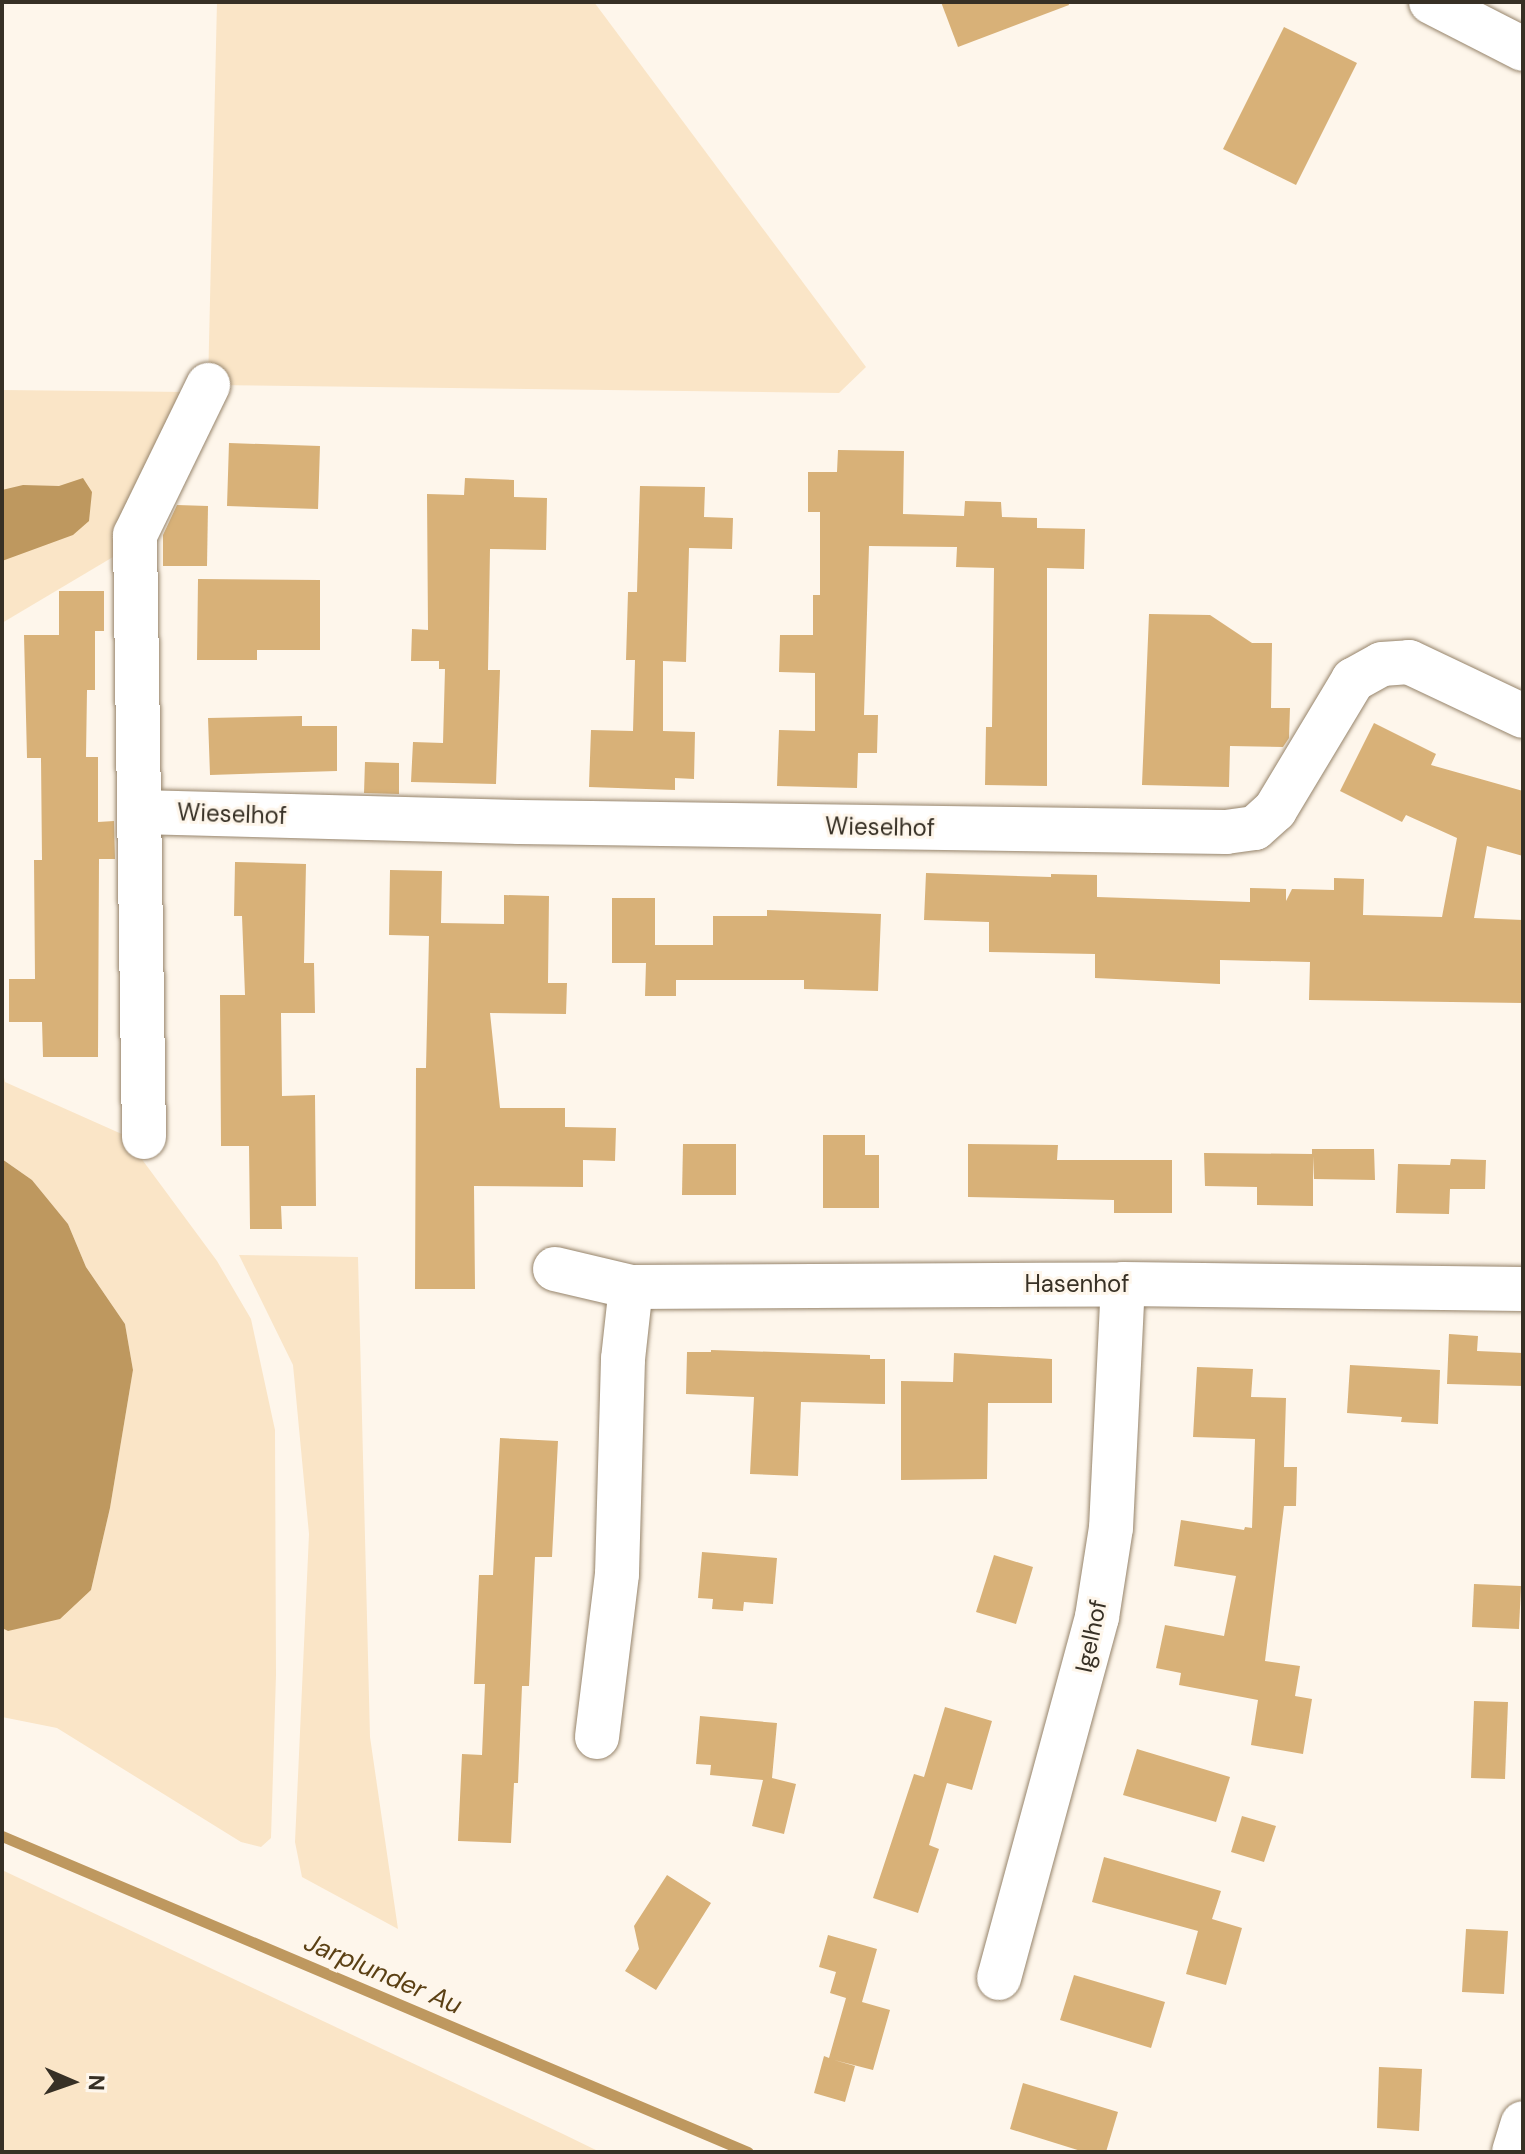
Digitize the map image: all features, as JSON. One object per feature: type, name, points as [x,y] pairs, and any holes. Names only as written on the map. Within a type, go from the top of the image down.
[{"type":"street","points":[[1431,2],[1523,49]]},
{"type":"street","points":[[144,1137],[135,535],[208,385]]},
{"type":"street","name":"Wieselhof","points":[[139,812],[519,822],[1226,832],[1255,828],[1275,810],[1353,680],[1382,664],[1409,662],[1523,716]]},
{"type":"street","name":"Hasenhof","points":[[555,1269],[631,1287],[1123,1284],[1523,1289]]},
{"type":"street","name":"Igelhof","points":[[999,1978],[1097,1617],[1111,1528],[1123,1284]]},
{"type":"street","points":[[597,1737],[617,1574],[623,1359],[631,1287]]},
{"type":"street","points":[[1514,2152],[1523,2123]]},
{"type":"shaded area","points":[[217,2],[594,2],[866,367],[839,393],[208,385]]},
{"type":"shaded area","points":[[2,390],[187,392],[113,557],[2,623]]},
{"type":"shaded area","points":[[83,478],[92,492],[89,521],[73,535],[2,561],[2,490],[23,485],[59,486]]},
{"type":"shaded area","points":[[2,1068],[5,1082],[124,1135],[217,1261],[251,1319],[275,1430],[276,1675],[271,1838],[261,1847],[241,1842],[57,1728],[2,1717],[2,1628],[8,1631],[91,1590],[110,1508],[133,1370],[125,1324],[86,1267],[68,1224],[32,1180],[2,1159]]},
{"type":"shaded area","points":[[2,1159],[32,1180],[68,1224],[86,1267],[125,1324],[133,1370],[110,1508],[91,1590],[60,1619],[8,1631],[2,1628]]},
{"type":"shaded area","points":[[239,1255],[358,1257],[370,1737],[398,1929],[302,1877],[295,1842],[309,1534],[293,1365]]},
{"type":"shaded area","points":[[2,1870],[563,2134],[600,2152],[2,2152]]},
{"type":"building","points":[[941,2],[1068,2],[1069,5],[958,47]]},
{"type":"building","points":[[1284,27],[1357,63],[1296,185],[1223,149]]},
{"type":"building","points":[[229,443],[320,446],[318,509],[227,506]]},
{"type":"building","points":[[838,450],[904,451],[903,514],[964,516],[965,501],[1001,502],[1002,517],[1037,518],[1037,528],[1085,529],[1084,569],[1047,568],[1047,786],[985,785],[986,727],[992,727],[994,568],[956,567],[957,547],[869,546],[864,715],[878,715],[877,753],[858,753],[857,788],[777,786],[779,730],[815,731],[815,673],[779,672],[780,635],[813,635],[813,595],[820,595],[820,512],[808,512],[808,472],[837,472]]},
{"type":"building","points":[[465,478],[514,480],[514,497],[547,498],[546,550],[490,549],[488,670],[500,670],[496,784],[411,782],[413,742],[443,743],[445,669],[439,669],[439,661],[411,661],[412,629],[428,630],[427,494],[464,495]]},
{"type":"building","points":[[640,486],[705,487],[704,517],[733,518],[732,549],[689,548],[686,662],[663,661],[663,731],[695,732],[694,779],[675,778],[675,790],[589,787],[591,730],[633,731],[635,660],[626,660],[628,592],[637,592]]},
{"type":"building","points":[[177,505],[208,506],[207,566],[163,566],[163,535]]},
{"type":"building","points":[[198,579],[320,580],[320,650],[257,650],[257,660],[197,660]]},
{"type":"building","points":[[59,591],[104,591],[104,631],[95,631],[95,690],[87,690],[86,757],[98,757],[98,822],[114,821],[115,859],[99,859],[98,1057],[43,1057],[42,1022],[9,1022],[9,979],[35,979],[34,860],[42,860],[41,758],[27,758],[24,635],[59,635]]},
{"type":"building","points":[[1149,614],[1210,615],[1252,643],[1272,643],[1271,708],[1290,708],[1289,738],[1283,747],[1230,746],[1229,787],[1142,785]]},
{"type":"building","points":[[302,716],[302,726],[337,726],[337,771],[210,775],[208,718]]},
{"type":"building","points":[[1374,723],[1436,754],[1431,765],[1523,791],[1523,856],[1487,846],[1474,918],[1523,920],[1523,1003],[1309,1000],[1310,962],[1220,960],[1220,984],[1095,978],[1095,954],[989,952],[989,922],[924,920],[926,873],[1051,877],[1051,874],[1097,875],[1097,897],[1250,902],[1250,888],[1286,889],[1286,901],[1292,889],[1334,890],[1334,878],[1364,879],[1363,915],[1442,917],[1457,838],[1406,815],[1402,822],[1340,791]]},
{"type":"building","points":[[365,762],[399,763],[399,794],[364,793]]},
{"type":"building","points":[[235,862],[306,864],[304,963],[314,963],[315,1013],[281,1013],[282,1096],[315,1095],[316,1206],[281,1206],[282,1229],[250,1229],[249,1146],[221,1146],[220,995],[245,995],[242,916],[234,916]]},
{"type":"building","points":[[390,870],[442,871],[441,923],[504,924],[504,895],[549,896],[548,983],[567,983],[566,1014],[490,1013],[500,1108],[565,1108],[565,1127],[616,1128],[615,1161],[583,1160],[583,1187],[474,1186],[475,1289],[415,1289],[416,1068],[426,1068],[429,936],[389,935]]},
{"type":"building","points":[[612,898],[655,898],[655,945],[713,945],[713,916],[767,916],[767,910],[881,914],[878,991],[804,989],[804,980],[676,980],[676,996],[645,996],[646,963],[612,963]]},
{"type":"building","points":[[823,1135],[865,1135],[865,1155],[879,1155],[879,1208],[823,1208]]},
{"type":"building","points":[[683,1144],[736,1144],[736,1195],[682,1195]]},
{"type":"building","points":[[968,1144],[1058,1145],[1057,1160],[1172,1160],[1172,1213],[1114,1213],[1114,1200],[968,1197]]},
{"type":"building","points":[[1312,1149],[1374,1149],[1375,1180],[1314,1179],[1313,1156],[1313,1206],[1257,1205],[1257,1187],[1205,1186],[1204,1153],[1312,1154]]},
{"type":"building","points":[[1451,1159],[1486,1160],[1485,1189],[1450,1189],[1449,1214],[1396,1213],[1398,1164],[1450,1165]]},
{"type":"building","points":[[1449,1334],[1478,1336],[1477,1351],[1523,1353],[1523,1386],[1447,1384]]},
{"type":"building","points":[[687,1352],[870,1355],[870,1359],[885,1359],[885,1404],[801,1402],[798,1476],[750,1474],[754,1397],[686,1394]]},
{"type":"building","points":[[954,1353],[1052,1359],[1052,1403],[988,1403],[987,1479],[901,1480],[901,1381],[953,1382]]},
{"type":"building","points":[[1350,1365],[1440,1370],[1438,1424],[1401,1422],[1402,1417],[1347,1413]]},
{"type":"building","points":[[1197,1367],[1253,1369],[1251,1397],[1286,1398],[1284,1467],[1297,1467],[1296,1506],[1284,1506],[1265,1661],[1300,1666],[1295,1696],[1312,1699],[1303,1754],[1251,1745],[1258,1700],[1179,1685],[1181,1673],[1156,1668],[1165,1625],[1224,1636],[1236,1576],[1174,1566],[1181,1520],[1244,1530],[1245,1527],[1252,1528],[1255,1439],[1193,1437]]},
{"type":"building","points":[[500,1438],[558,1441],[552,1557],[535,1557],[529,1686],[522,1686],[518,1783],[514,1783],[511,1843],[458,1841],[462,1754],[482,1755],[485,1684],[474,1684],[479,1575],[493,1575]]},
{"type":"building","points":[[702,1552],[777,1558],[773,1604],[744,1602],[743,1611],[712,1609],[713,1599],[698,1598]]},
{"type":"building","points":[[994,1555],[1033,1567],[1016,1624],[976,1612]]},
{"type":"building","points":[[1474,1584],[1521,1586],[1519,1629],[1472,1627]]},
{"type":"building","points":[[1474,1701],[1508,1702],[1505,1779],[1471,1778]]},
{"type":"building","points":[[945,1707],[992,1721],[972,1790],[947,1783],[929,1845],[939,1849],[918,1913],[873,1898],[914,1774],[924,1777]]},
{"type":"building","points":[[700,1716],[777,1723],[772,1778],[796,1784],[784,1834],[752,1826],[763,1780],[710,1775],[711,1765],[696,1764]]},
{"type":"building","points":[[1137,1749],[1230,1777],[1216,1822],[1123,1795]]},
{"type":"building","points":[[1242,1816],[1276,1826],[1264,1862],[1231,1852]]},
{"type":"building","points":[[1104,1857],[1221,1891],[1212,1919],[1242,1928],[1226,1985],[1186,1974],[1198,1931],[1092,1902]]},
{"type":"building","points":[[667,1875],[711,1903],[656,1990],[625,1971],[639,1949],[634,1926]]},
{"type":"building","points":[[1466,1929],[1508,1931],[1504,1994],[1462,1992]]},
{"type":"building","points":[[828,1935],[877,1949],[862,2002],[890,2010],[873,2070],[834,2060],[855,2066],[845,2102],[814,2093],[824,2056],[829,2058],[846,1998],[830,1993],[836,1972],[819,1967]]},
{"type":"building","points":[[1074,1975],[1165,2002],[1151,2048],[1060,2020]]},
{"type":"building","points":[[1379,2067],[1422,2069],[1419,2131],[1377,2128]]},
{"type":"building","points":[[1023,2083],[1118,2112],[1106,2152],[1084,2152],[1010,2129]]},
{"type":"waterway","name":"Jarplunder Au","points":[[2,1836],[748,2152]]}]
